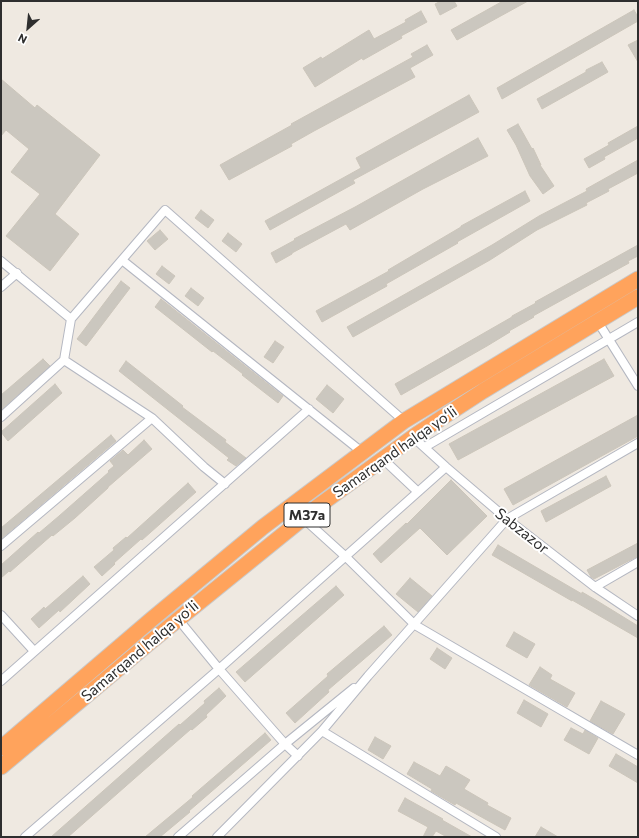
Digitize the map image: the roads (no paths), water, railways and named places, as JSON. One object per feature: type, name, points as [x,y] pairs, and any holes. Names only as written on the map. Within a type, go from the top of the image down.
[{"type":"highway","name":"Samarqand halqa yoʻli","points":[[1,748],[152,619],[263,527],[404,421],[638,279]]},
{"type":"highway","name":"Samarqand halqa yoʻli","points":[[1,767],[178,619],[317,507],[414,437],[483,391],[638,297]]},
{"type":"highway","points":[[308,493],[317,507]]},
{"type":"street","points":[[1,417],[64,360],[71,319],[165,210],[404,421]]},
{"type":"street","points":[[122,260],[362,452]]},
{"type":"street","points":[[1,262],[17,273],[71,319]]},
{"type":"street","points":[[1,288],[17,273]]},
{"type":"street","points":[[598,322],[638,386]]},
{"type":"street","points":[[425,448],[638,322]]},
{"type":"street","points":[[64,360],[152,418],[204,467],[225,484]]},
{"type":"street","points":[[1,681],[309,410]]},
{"type":"street","points":[[1,546],[152,418]]},
{"type":"street","name":"Sabzazor","points":[[414,437],[507,520],[594,587],[638,616]]},
{"type":"street","points":[[219,834],[322,732],[368,676],[507,520],[638,443]]},
{"type":"street","points":[[383,459],[418,492]]},
{"type":"street","points":[[25,837],[219,669],[446,467]]},
{"type":"street","points":[[303,518],[346,557],[415,625],[638,755]]},
{"type":"street","points":[[594,587],[638,562]]},
{"type":"street","points":[[1,615],[34,651]]},
{"type":"street","points":[[178,619],[219,669],[285,744],[298,756]]},
{"type":"street","points":[[178,837],[285,744],[368,676]]},
{"type":"street","points":[[322,732],[496,837]]},
{"type":"street","points":[[219,834],[230,837]]}]
